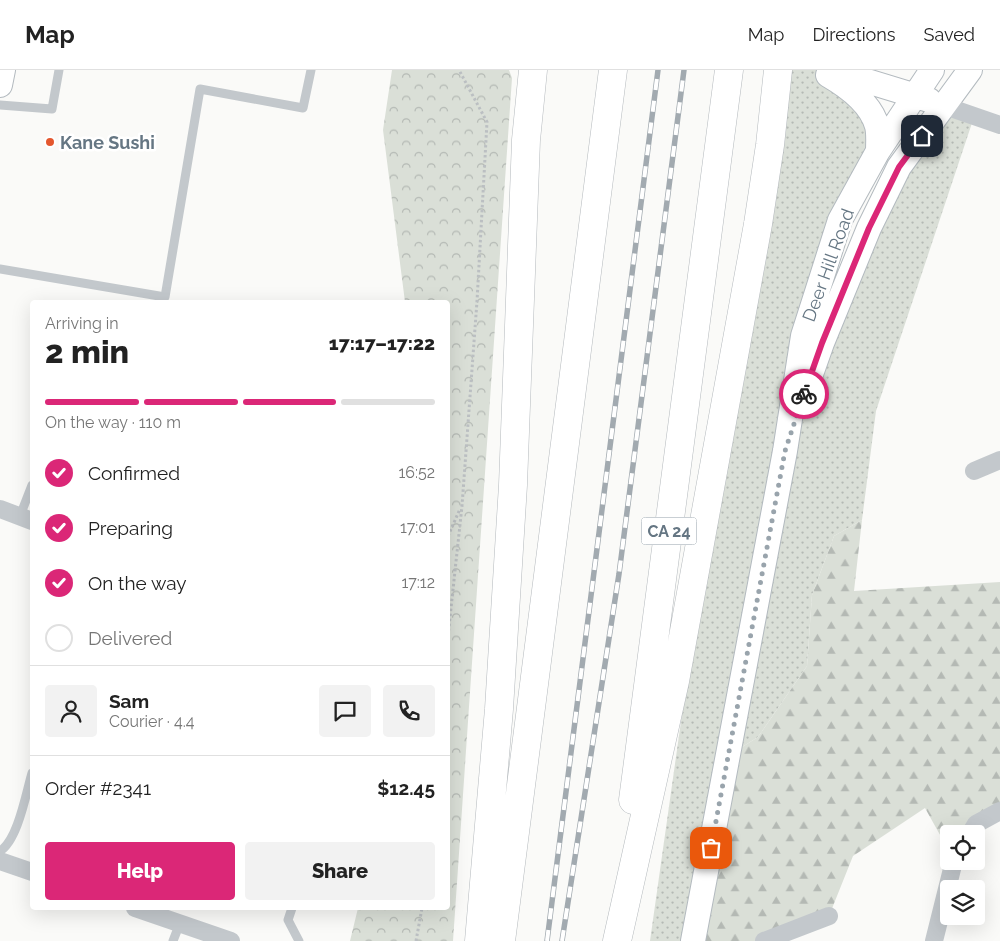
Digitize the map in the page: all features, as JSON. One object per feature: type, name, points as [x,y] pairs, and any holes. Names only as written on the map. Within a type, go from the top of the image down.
[{"type":"highway","points":[[480,941],[501,689],[513,485],[526,140],[533,70]]},
{"type":"highway","name":"CA 24","points":[[612,941],[658,619],[729,70]]},
{"type":"highway","points":[[617,941],[675,681],[756,232],[778,70]]},
{"type":"highway","points":[[500,941],[611,78]]},
{"type":"street","points":[[0,85],[2,70]]},
{"type":"street","points":[[820,70],[844,84],[866,106],[877,126],[878,151]]},
{"type":"street","points":[[830,70],[916,95],[1000,125]]},
{"type":"street","name":"Deer Hill Road","points":[[693,941],[785,451],[803,336],[840,220],[878,151],[932,70]]},
{"type":"street","name":"Deer Hill Road","points":[[785,451],[822,343],[869,228],[899,167],[970,70]]},
{"type":"street","points":[[974,472],[1000,460]]},
{"type":"street","points":[[0,509],[26,519]]},
{"type":"street","points":[[975,825],[1000,811]]},
{"type":"street","points":[[0,861],[30,871]]},
{"type":"street","points":[[934,941],[952,870]]},
{"type":"street","points":[[141,910],[231,941]]},
{"type":"street","points":[[764,941],[829,916]]},
{"type":"lane","points":[[0,105],[52,109],[60,70]]},
{"type":"lane","points":[[0,270],[165,297],[200,89],[303,108],[311,70]]},
{"type":"lane","points":[[26,519],[30,496]]},
{"type":"lane","points":[[0,851],[6,848],[28,812],[24,803],[30,780]]},
{"type":"lane","points":[[291,910],[288,920],[300,941]]},
{"type":"lane","points":[[173,941],[180,923]]},
{"type":"path","points":[[450,617],[462,506],[478,301],[487,122],[459,70]]},
{"type":"path","points":[[450,532],[462,506]]},
{"type":"path","points":[[416,941],[422,910]]},
{"type":"green space","points":[[392,70],[509,70],[512,78],[453,941],[350,941],[358,910],[450,910],[450,300],[405,300],[383,130]]},
{"type":"green space","points":[[790,70],[820,70],[877,126],[840,220],[785,447],[869,228],[945,106],[974,117],[876,411],[862,520],[834,536],[812,595],[807,666],[758,737],[728,756],[693,941],[650,941],[686,686]]},
{"type":"green space","points":[[862,520],[854,591],[1000,582],[1000,811],[982,825],[940,825],[940,835],[925,808],[853,856],[829,916],[764,941],[693,941],[728,756],[758,737],[807,666],[812,595],[834,536]]},
{"type":"railway","points":[[547,941],[658,70]]},
{"type":"railway","points":[[562,941],[619,574],[684,70]]},
{"type":"way so far","points":[[711,848],[785,451],[804,394]]},
{"type":"place","name":"Kane Sushi","points":[[50,142]]},
{"type":"route","points":[[804,394],[822,343],[869,228],[899,167],[922,136]]}]
